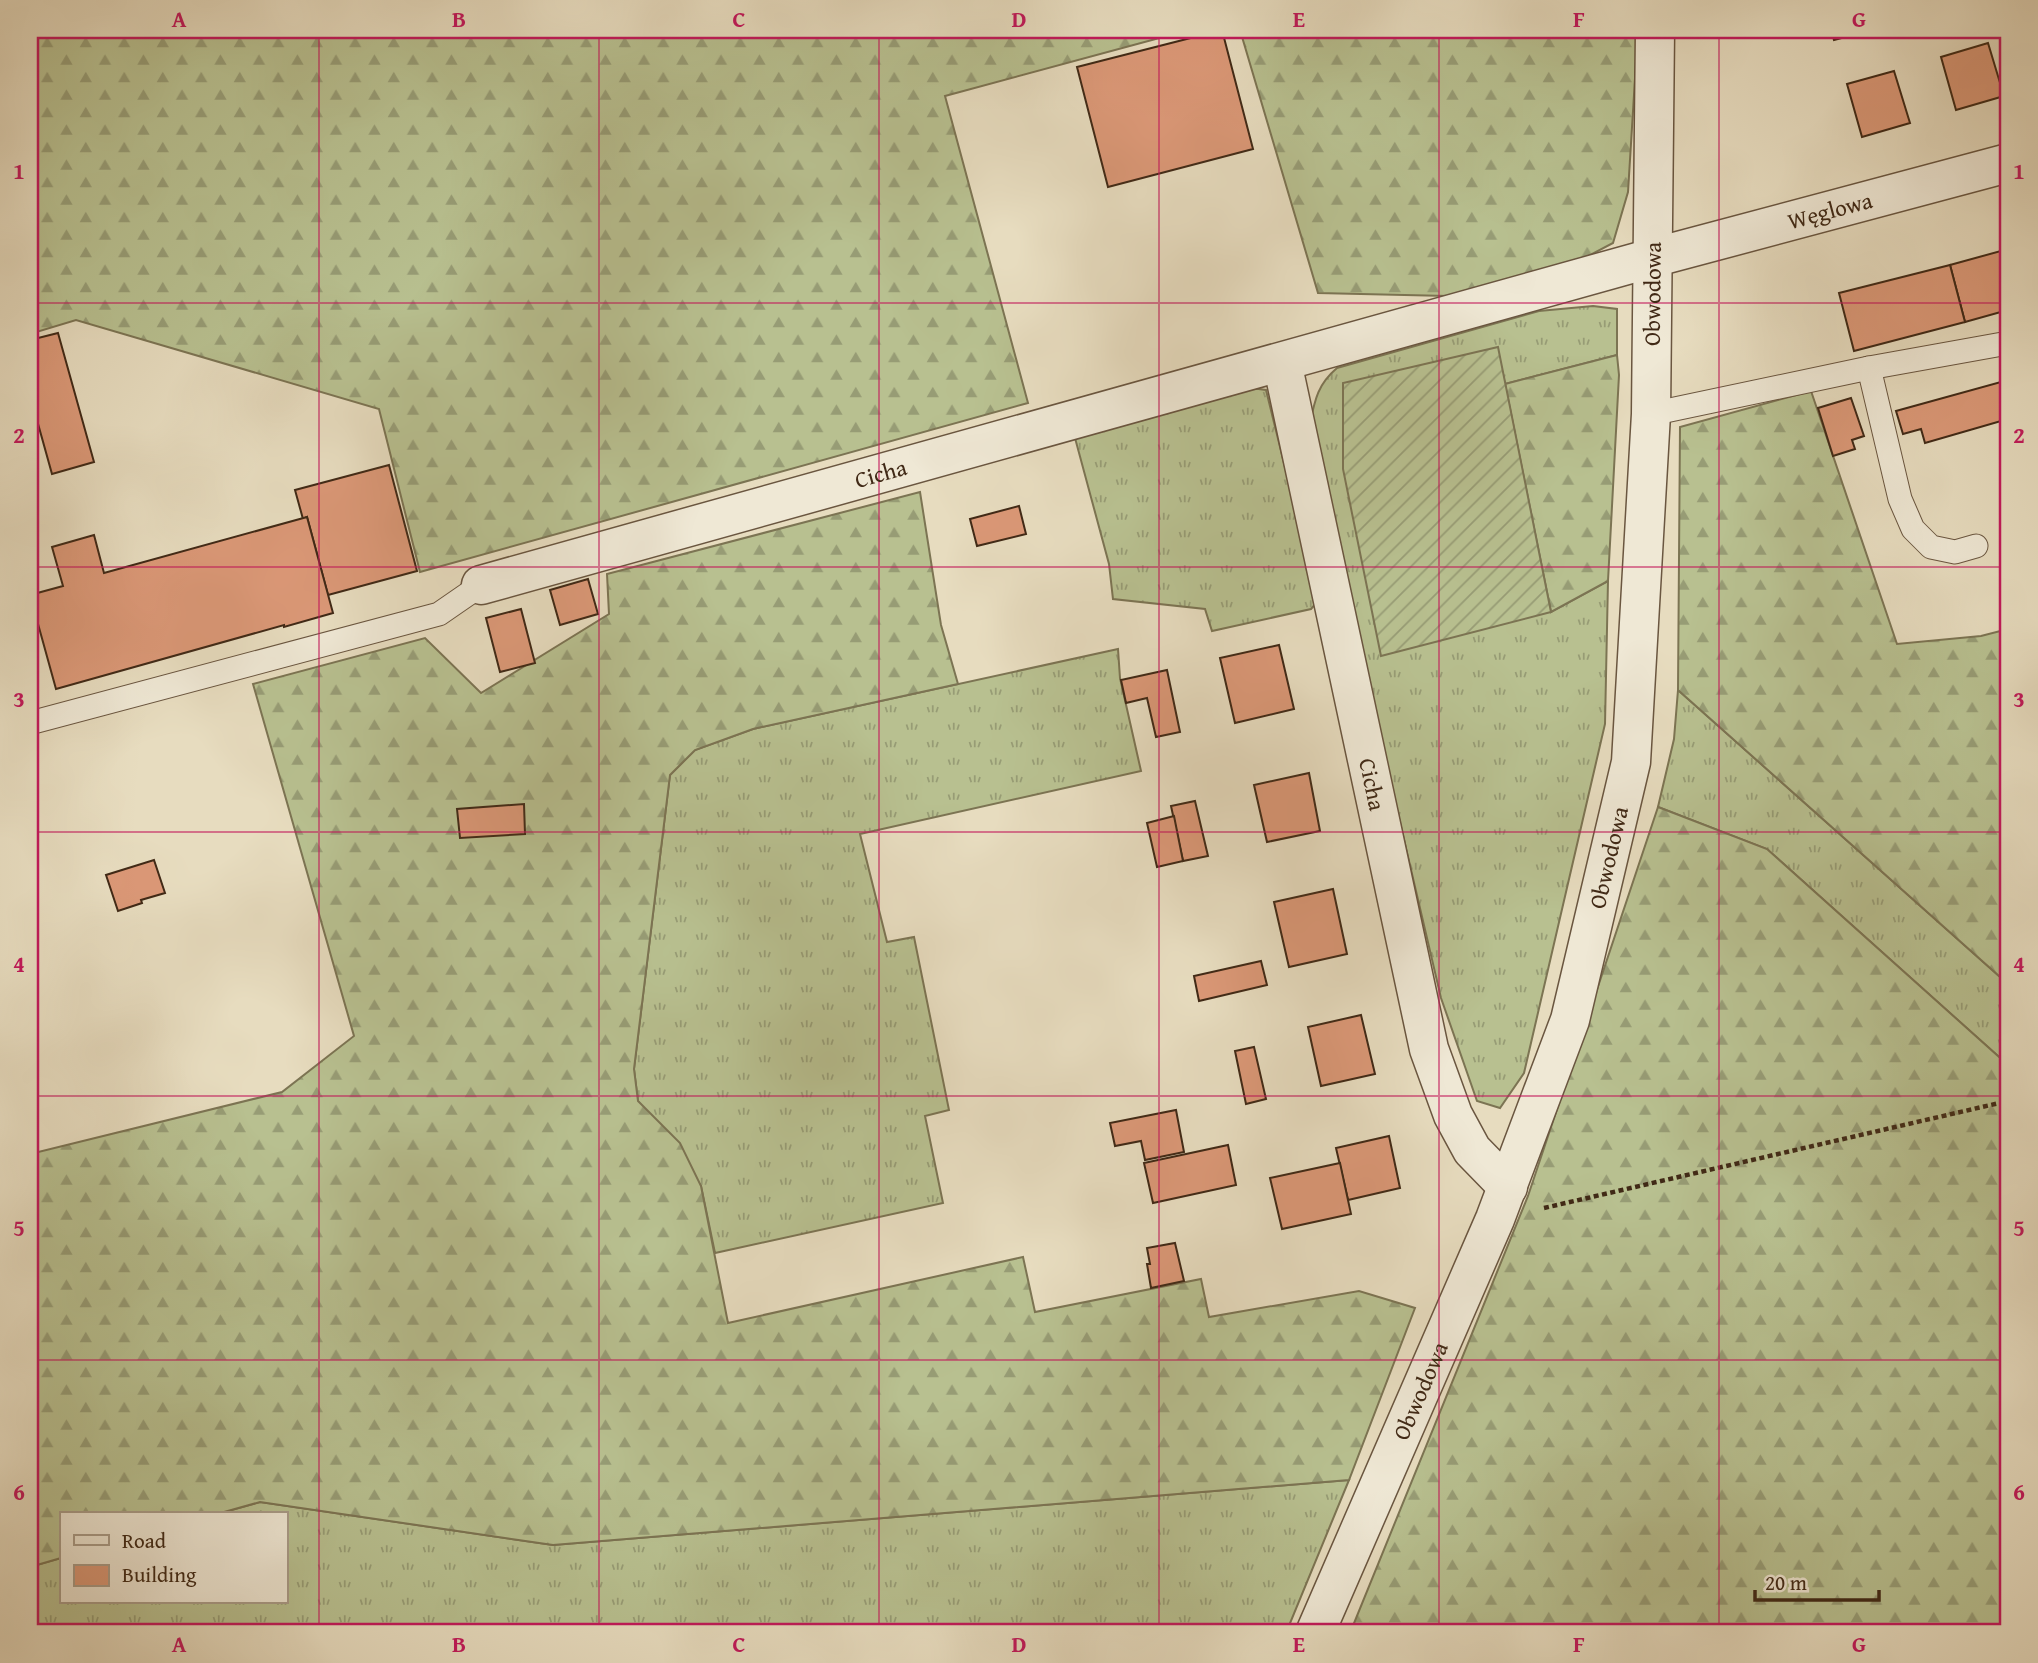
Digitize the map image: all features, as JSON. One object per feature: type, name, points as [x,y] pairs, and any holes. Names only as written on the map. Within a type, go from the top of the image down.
[{"type":"street","name":"Obwodowa","points":[[1315,1633],[1501,1203],[1570,1020],[1631,762],[1651,414],[1656,30]]},
{"type":"street","name":"Węglowa","points":[[1652,258],[2008,163]]},
{"type":"street","name":"Cicha","points":[[481,585],[1652,258]]},
{"type":"street","name":"Cicha","points":[[1282,362],[1429,1049],[1452,1115],[1501,1203]]},
{"type":"lane","points":[[1651,414],[1869,368],[2008,343]]},
{"type":"lane","points":[[1869,368],[1900,499],[1913,529],[1931,547],[1955,552],[1976,546]]},
{"type":"lane","points":[[30,723],[439,614],[481,585]]},
{"type":"path","points":[[1501,1203],[2008,1101]]},
{"type":"green space","points":[[30,30],[1189,30],[945,96],[1028,403],[420,572],[379,409],[76,320],[30,334]]},
{"type":"green space","points":[[1240,30],[1638,30],[1628,192],[1613,243],[1573,264],[1448,296],[1318,293]]},
{"type":"green space","points":[[1593,306],[1617,309],[1617,355],[1505,384],[1497,347],[1551,612],[1608,581],[1605,724],[1524,1073],[1500,1108],[1477,1101],[1441,998],[1310,423],[1318,392],[1337,368],[1539,311]]},
{"type":"green space","points":[[1498,347],[1551,612],[1381,656],[1343,469],[1343,383]]},
{"type":"green space","points":[[1617,355],[1619,375],[1608,581],[1551,612],[1505,384]]},
{"type":"green space","points":[[1251,388],[1266,390],[1318,601],[1311,609],[1212,631],[1205,609],[1113,599],[1109,564],[1075,438]]},
{"type":"green space","points":[[1811,391],[1897,644],[1981,636],[2008,629],[2008,984],[1678,690],[1680,427]]},
{"type":"green space","points":[[920,492],[941,625],[958,684],[753,729],[695,750],[670,775],[634,1069],[638,1101],[680,1143],[701,1186],[728,1323],[1023,1257],[1035,1312],[1201,1279],[1209,1317],[1359,1291],[1415,1308],[1349,1480],[553,1545],[260,1502],[224,1512],[60,1512],[60,1558],[30,1567],[30,1154],[282,1092],[354,1036],[253,684],[425,638],[481,693],[609,614],[607,574]]},
{"type":"green space","points":[[1118,649],[1120,678],[1141,771],[860,834],[887,942],[914,937],[949,1110],[925,1116],[943,1203],[715,1253],[701,1186],[638,1101],[634,1069],[670,775],[695,750],[753,729]]},
{"type":"green space","points":[[1678,690],[2008,984],[2008,1065],[1767,849],[1658,807],[1674,739]]},
{"type":"green space","points":[[1658,807],[1767,849],[2008,1065],[2008,1633],[1350,1633],[1528,1196]]},
{"type":"green space","points":[[1349,1480],[1286,1633],[30,1633],[30,1567],[60,1558],[60,1604],[287,1604],[287,1512],[224,1512],[260,1502],[553,1545]]},
{"type":"building","points":[[1222,30],[1253,149],[1108,187],[1077,67]]},
{"type":"building","points":[[1831,30],[1872,30],[1834,40]]},
{"type":"building","points":[[1988,43],[2004,96],[1956,110],[1941,57]]},
{"type":"building","points":[[1894,71],[1910,123],[1862,137],[1847,84]]},
{"type":"building","points":[[2008,249],[2008,310],[1965,322],[1950,265]]},
{"type":"building","points":[[1950,265],[1965,322],[1854,351],[1839,293]]},
{"type":"building","points":[[58,333],[94,462],[52,474],[30,395],[30,340]]},
{"type":"building","points":[[2008,380],[2008,419],[1925,443],[1921,429],[1903,434],[1896,411]]},
{"type":"building","points":[[1851,398],[1864,436],[1852,440],[1855,449],[1833,456],[1818,408]]},
{"type":"building","points":[[389,465],[417,571],[328,595],[307,517],[303,519],[295,490]]},
{"type":"building","points":[[1019,506],[1026,534],[977,546],[970,519]]},
{"type":"building","points":[[307,517],[333,613],[56,689],[30,595],[63,586],[52,547],[94,535],[104,573]]},
{"type":"building","points":[[588,579],[598,614],[560,625],[550,590]]},
{"type":"building","points":[[521,609],[535,663],[500,672],[486,618]]},
{"type":"building","points":[[1279,645],[1294,709],[1235,723],[1220,658]]},
{"type":"building","points":[[1167,670],[1180,732],[1156,737],[1147,698],[1126,703],[1121,680]]},
{"type":"building","points":[[1309,773],[1320,831],[1267,842],[1254,785]]},
{"type":"building","points":[[1195,801],[1208,856],[1183,861],[1171,806]]},
{"type":"building","points":[[524,804],[525,834],[460,838],[457,809]]},
{"type":"building","points":[[1174,816],[1183,861],[1157,867],[1147,823]]},
{"type":"building","points":[[154,860],[165,893],[118,911],[106,875]]},
{"type":"building","points":[[1333,889],[1347,954],[1289,967],[1274,902]]},
{"type":"building","points":[[1261,961],[1267,985],[1199,1001],[1194,976]]},
{"type":"building","points":[[1361,1015],[1375,1074],[1321,1086],[1308,1027]]},
{"type":"building","points":[[1254,1047],[1266,1099],[1246,1104],[1235,1051]]},
{"type":"building","points":[[1176,1110],[1184,1152],[1145,1160],[1141,1141],[1115,1146],[1110,1123]]},
{"type":"building","points":[[1389,1136],[1400,1188],[1348,1200],[1336,1148]]},
{"type":"building","points":[[1228,1145],[1236,1185],[1153,1203],[1144,1163]]},
{"type":"building","points":[[1340,1163],[1351,1214],[1282,1229],[1270,1178]]},
{"type":"building","points":[[1175,1243],[1184,1281],[1151,1288],[1147,1248]]}]
